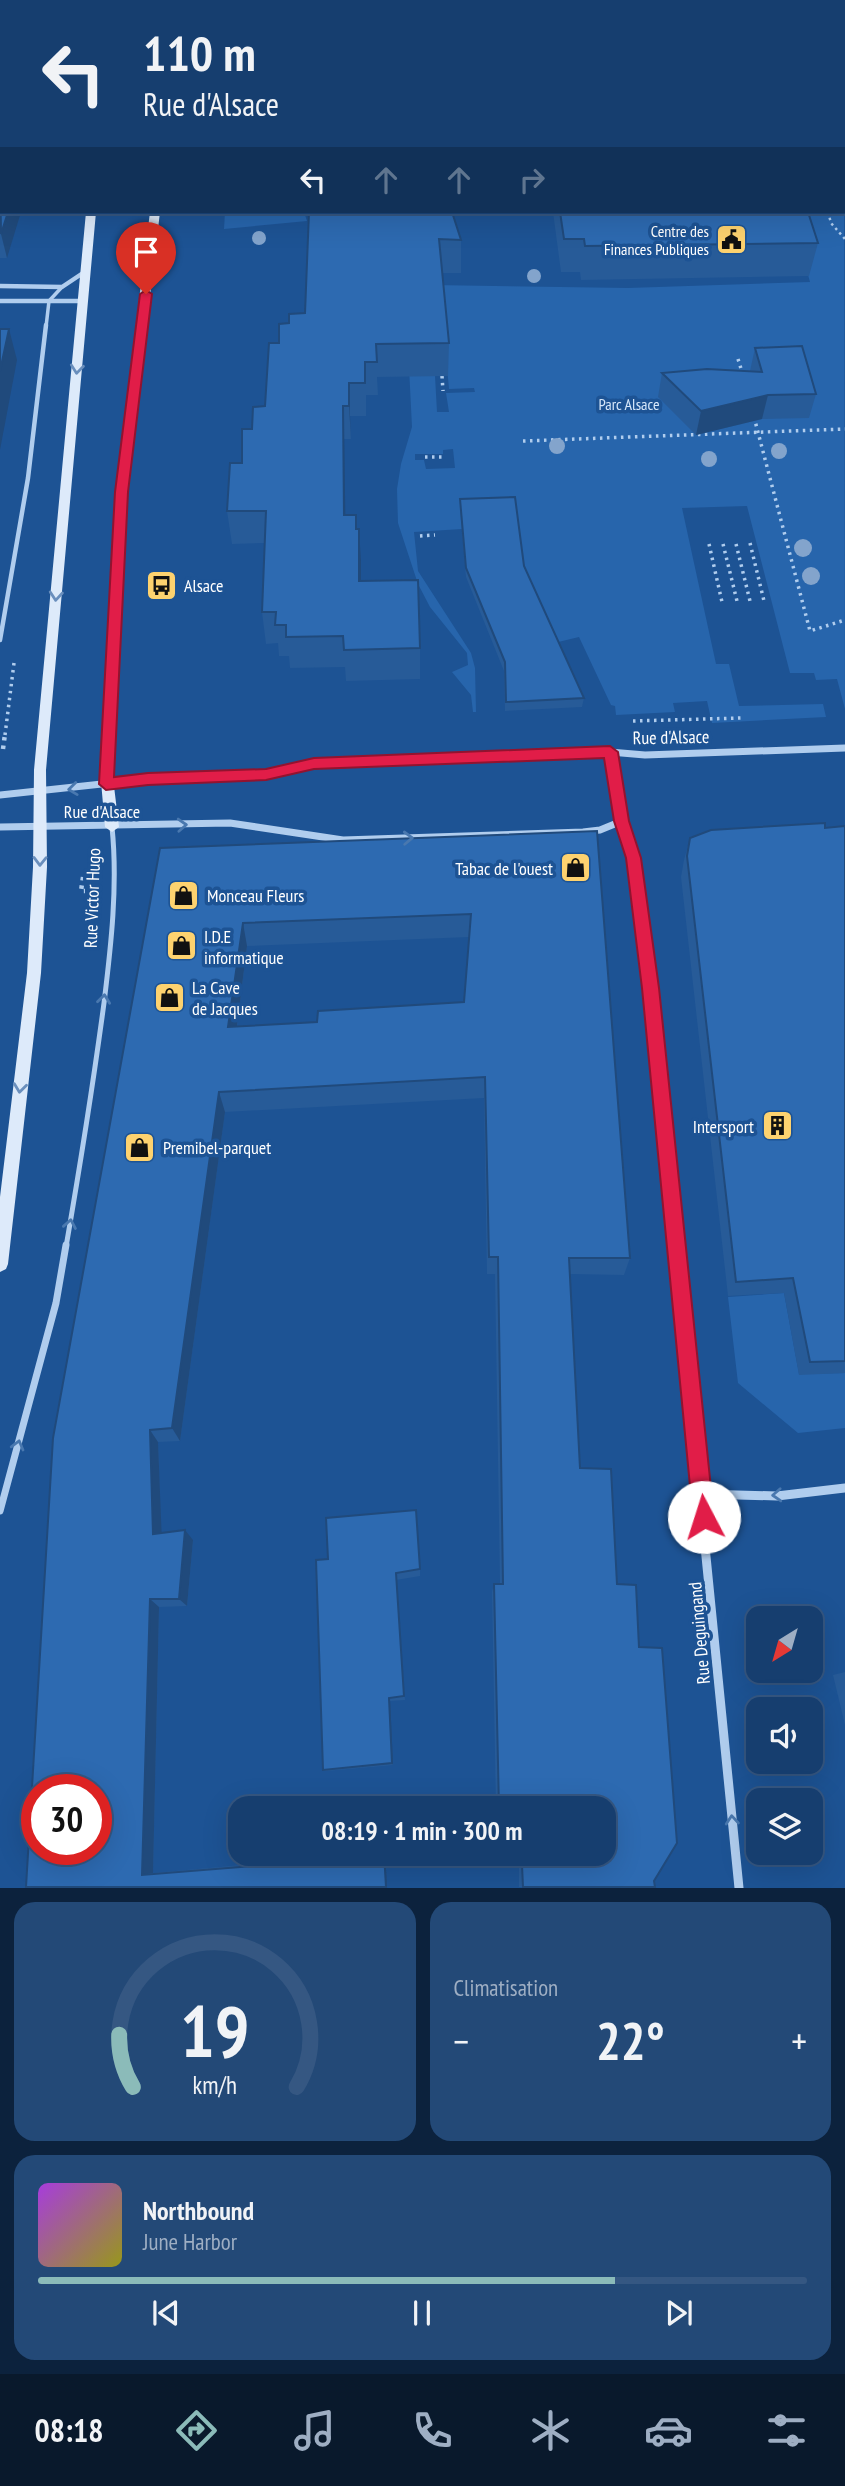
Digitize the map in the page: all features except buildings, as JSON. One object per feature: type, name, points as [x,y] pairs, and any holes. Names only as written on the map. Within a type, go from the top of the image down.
[{"type":"main road","points":[[0,1264],[34,973],[39,793],[92,214]]},
{"type":"main road","name":"Rue Victor Hugo","points":[[112,827],[106,784],[121,492],[155,214]]},
{"type":"street","points":[[0,286],[62,287],[86,271]]},
{"type":"street","points":[[0,301],[83,301]]},
{"type":"street","name":"Rue d'Alsace","points":[[0,795],[39,793],[148,779],[266,775],[314,764],[610,752],[645,755],[845,748]]},
{"type":"street","name":"Rue Deguingand","points":[[610,752],[622,821],[634,858],[650,988],[739,1888]]},
{"type":"street","name":"Rue d'Alsace","points":[[0,827],[230,823],[308,837],[343,840],[583,832],[600,830],[622,821]]},
{"type":"street","points":[[701,1494],[777,1496],[845,1489]]},
{"type":"lane","points":[[0,640],[28,478],[49,301],[62,287]]},
{"type":"lane","name":"Rue Victor Hugo","points":[[0,1511],[56,1303],[93,1088],[111,939],[115,854],[112,827]]},
{"type":"path","points":[[829,214],[831,223],[845,239]]},
{"type":"path","points":[[738,359],[745,383]]},
{"type":"path","points":[[442,376],[443,391]]},
{"type":"path","points":[[752,408],[810,631],[845,620]]},
{"type":"path","points":[[523,441],[845,429]]},
{"type":"path","points":[[425,457],[443,457]]},
{"type":"path","points":[[420,536],[435,535]]},
{"type":"path","points":[[750,543],[764,601]]},
{"type":"path","points":[[709,544],[722,602]]},
{"type":"path","points":[[723,544],[737,601]]},
{"type":"path","points":[[736,544],[750,601]]},
{"type":"path","points":[[624,722],[741,718]]},
{"type":"green space","points":[[225,214],[305,214],[307,221],[224,229]]},
{"type":"green space","name":"Parc Alsace","points":[[792,214],[844,214],[845,709],[837,679],[816,680],[814,673],[790,673],[747,506],[682,508],[716,664],[729,664],[739,706],[823,704],[826,717],[712,723],[707,701],[673,703],[675,712],[616,715],[615,706],[611,705],[579,637],[554,643],[462,529],[414,532],[418,571],[471,653],[475,668],[476,712],[473,712],[471,695],[452,672],[468,665],[467,653],[430,607],[418,584],[398,523],[397,489],[412,427],[407,327],[369,284],[628,288],[810,282]],"holes":[[[444,333],[449,389],[474,388],[475,392],[446,393],[449,412],[437,412],[435,376]],[[453,449],[455,468],[426,469],[424,460],[415,460],[415,454],[443,454],[443,450]]]},
{"type":"green space","points":[[784,1293],[799,1374],[845,1373],[845,1428],[798,1433],[738,1383],[728,1297]]},
{"type":"place","name":"Centre des Finances Publiques","points":[[732,240]]},
{"type":"place","name":"Alsace","points":[[161,585]]},
{"type":"place","name":"Tabac de l'ouest","points":[[576,868]]},
{"type":"place","name":"Monceau Fleurs","points":[[184,895]]},
{"type":"place","name":"I.D.E informatique","points":[[181,946]]},
{"type":"place","name":"La Cave de Jacques","points":[[169,997]]},
{"type":"place","name":"Intersport","points":[[777,1126]]},
{"type":"place","name":"Premibel-parquet","points":[[140,1147]]},
{"type":"route","points":[[146,294],[121,492],[106,784],[148,779],[266,775],[314,764],[610,752],[622,821],[634,858],[650,988],[704,1517]]}]
